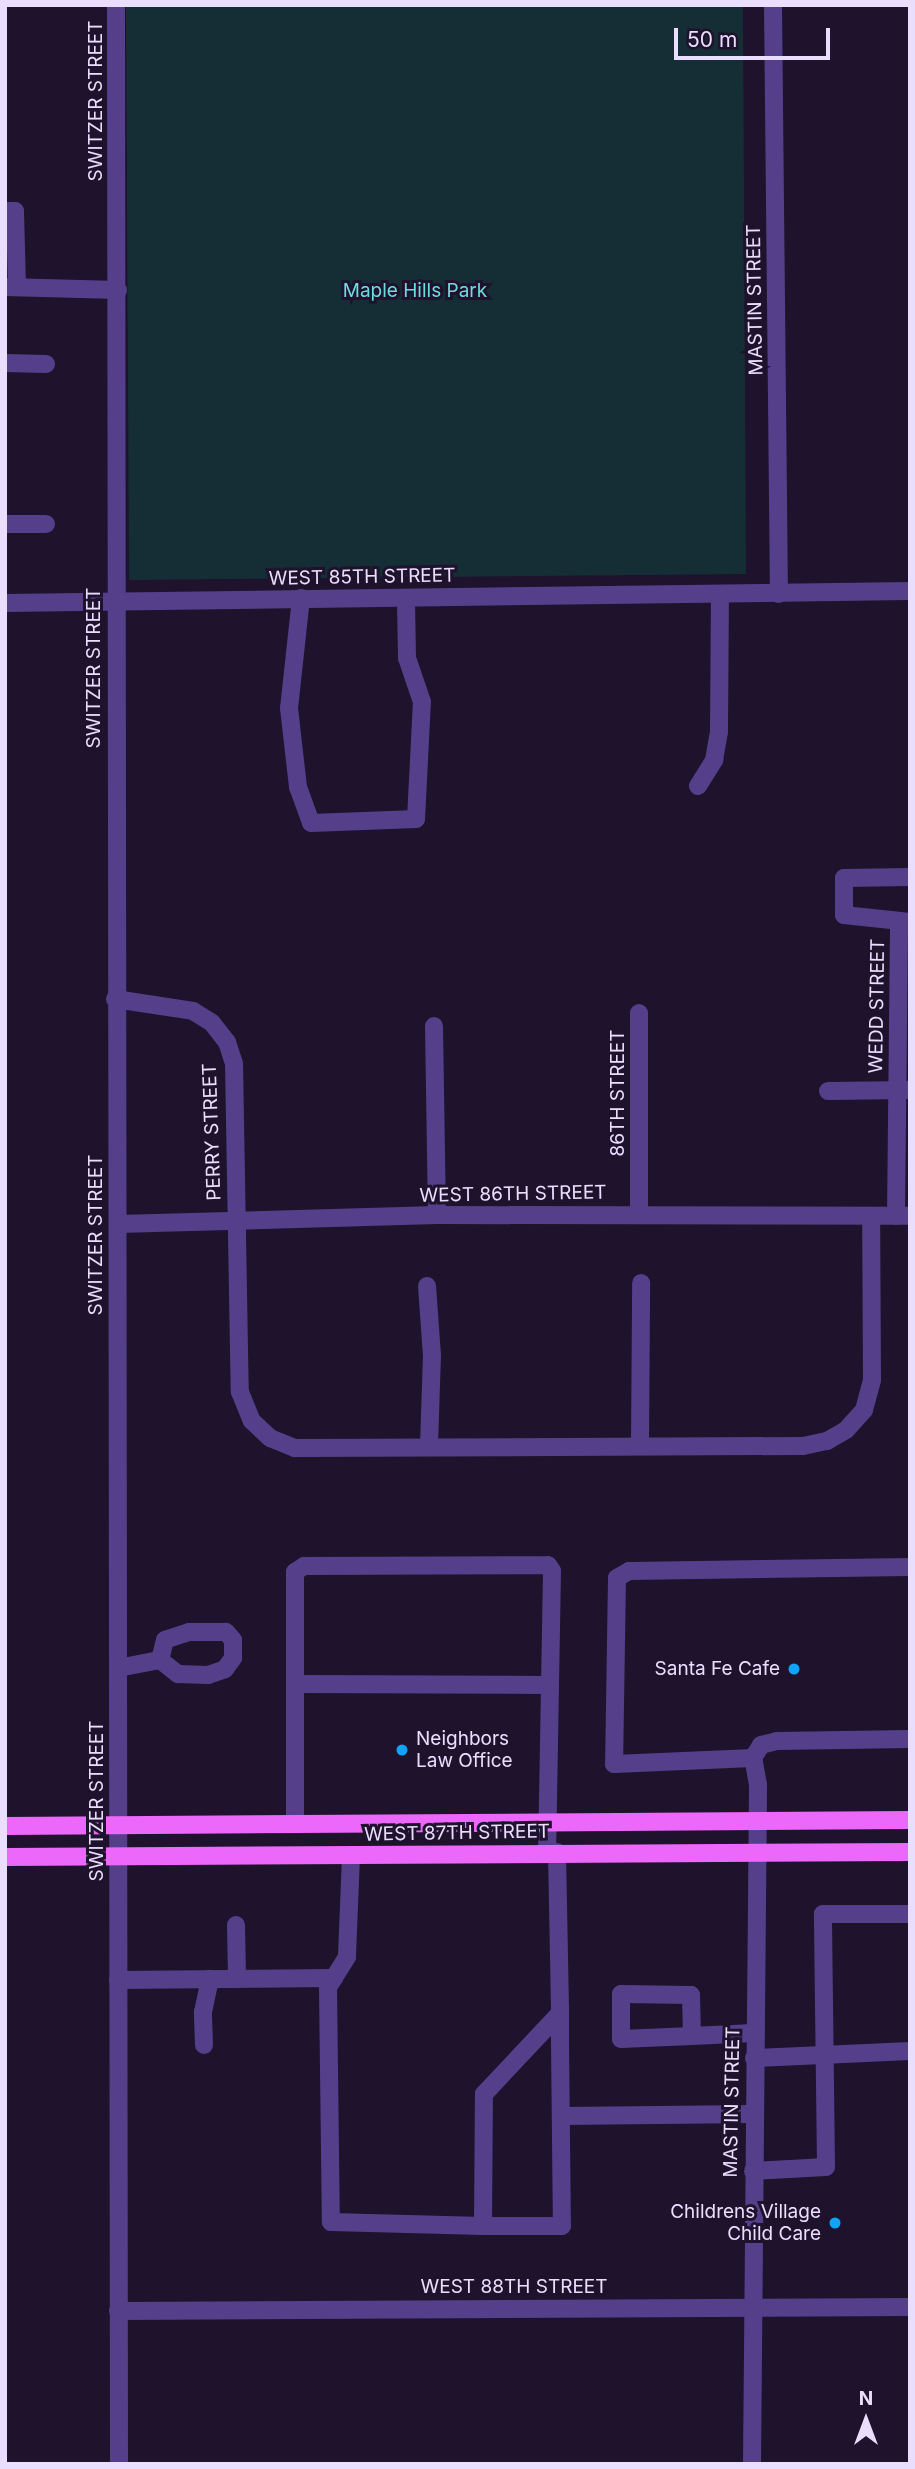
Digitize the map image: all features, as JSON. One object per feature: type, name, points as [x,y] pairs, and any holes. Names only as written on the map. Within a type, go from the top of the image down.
[{"type":"main road","name":"WEST 87TH STREET","points":[[5,1826],[118,1823],[756,1824],[910,1820]]},
{"type":"main road","name":"WEST 87TH STREET","points":[[5,1857],[910,1852]]},
{"type":"street","name":"SWITZER STREET","points":[[116,5],[118,290],[115,999],[118,1224],[119,2464]]},
{"type":"street","name":"MASTIN STREET","points":[[774,5],[779,594]]},
{"type":"street","points":[[5,211],[15,211],[11,287],[118,290]]},
{"type":"street","points":[[5,363],[46,364]]},
{"type":"street","points":[[5,524],[46,524]]},
{"type":"street","name":"WEST 85TH STREET","points":[[5,603],[910,591]]},
{"type":"street","points":[[698,786],[714,760],[719,732],[720,594]]},
{"type":"street","points":[[301,598],[289,708],[298,787],[311,822],[416,819],[422,702],[407,658],[406,598]]},
{"type":"street","name":"WEDD STREET","points":[[903,1216],[905,922],[844,915],[844,878],[910,877]]},
{"type":"street","name":"PERRY STREET","points":[[115,999],[193,1011],[212,1023],[227,1042],[234,1063],[240,1392],[252,1420],[270,1438],[295,1448],[803,1446],[827,1441],[846,1430],[864,1409],[872,1380],[871,1216]]},
{"type":"street","name":"86TH STREET","points":[[639,1013],[639,1214]]},
{"type":"street","points":[[434,1026],[438,1215]]},
{"type":"street","name":"WEDD STREET","points":[[828,1091],[904,1090]]},
{"type":"street","name":"WEST 86TH STREET","points":[[118,1224],[438,1215],[903,1216]]},
{"type":"street","points":[[640,1283],[640,1446]]},
{"type":"street","points":[[427,1286],[432,1355],[429,1446]]},
{"type":"street","points":[[295,1824],[295,1572],[304,1566],[548,1565],[552,1571],[547,1825],[552,1852],[560,2013],[562,2226],[331,2222],[328,1988],[347,1957],[351,1856]]},
{"type":"street","points":[[910,1567],[629,1571],[617,1578],[614,1764],[752,1758],[761,1745],[778,1741],[910,1739]]},
{"type":"street","points":[[118,1668],[160,1660]]},
{"type":"street","points":[[295,1684],[550,1685]]},
{"type":"street","name":"MASTIN STREET","points":[[752,1758],[758,1785],[752,2171],[752,2464]]},
{"type":"street","points":[[752,2171],[826,2166],[823,1914],[910,1914]]},
{"type":"street","points":[[236,1925],[237,1979]]},
{"type":"street","points":[[118,1980],[334,1978]]},
{"type":"street","points":[[204,2045],[203,2012],[210,1979]]},
{"type":"street","points":[[692,2036],[691,1995],[621,1994],[621,2039],[692,2036],[754,2033]]},
{"type":"street","points":[[483,2226],[484,2094],[560,2013]]},
{"type":"street","points":[[754,2058],[910,2051]]},
{"type":"street","points":[[561,2116],[753,2113]]},
{"type":"street","name":"WEST 88TH STREET","points":[[118,2311],[910,2307]]},
{"type":"green space","name":"Maple Hills Park","points":[[126,5],[743,5],[746,574],[129,580]]},
{"type":"place","name":"Santa Fe Cafe","points":[[794,1669]]},
{"type":"place","name":"Neighbors Law Office","points":[[402,1750]]},
{"type":"place","name":"Childrens Village Child Care","points":[[835,2223]]}]
